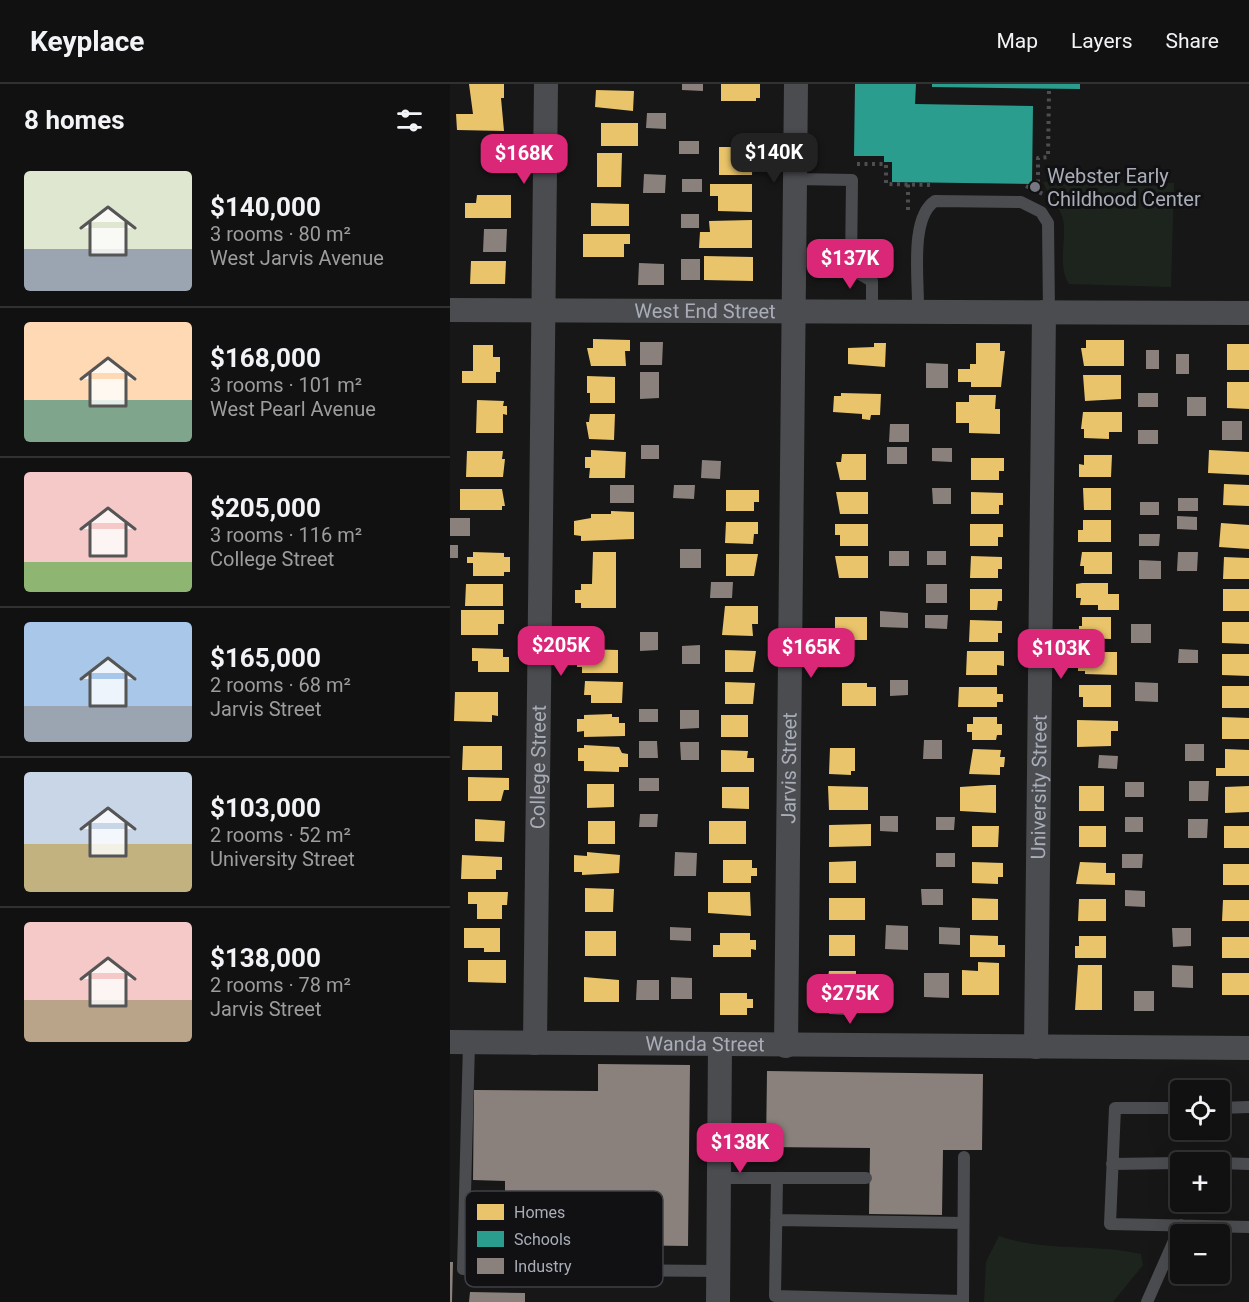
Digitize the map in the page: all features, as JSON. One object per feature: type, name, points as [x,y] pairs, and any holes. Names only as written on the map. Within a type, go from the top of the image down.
[{"type":"street","name":"College Street","points":[[535,1043],[546,84]]},
{"type":"street","name":"Jarvis Street","points":[[786,1046],[796,84]]},
{"type":"street","name":"West End Street","points":[[450,310],[1249,313]]},
{"type":"street","name":"University Street","points":[[1036,1047],[1046,312]]},
{"type":"street","name":"Wanda Street","points":[[459,1042],[1249,1048]]},
{"type":"street","points":[[717,1302],[720,1045]]},
{"type":"lane","points":[[795,179],[852,180],[851,269],[872,281],[872,311]]},
{"type":"lane","points":[[918,311],[920,221],[928,206],[935,201],[946,201],[1021,202],[1041,212],[1048,223],[1046,312]]},
{"type":"lane","points":[[459,1042],[463,1269],[465,1269]]},
{"type":"lane","points":[[1230,1108],[1249,1107]]},
{"type":"lane","points":[[1170,1108],[1115,1108],[1110,1224],[1170,1225]]},
{"type":"lane","points":[[777,1180],[775,1296],[963,1301],[964,1157]]},
{"type":"lane","points":[[1113,1164],[1170,1163]]},
{"type":"lane","points":[[1230,1163],[1249,1164]]},
{"type":"lane","points":[[719,1178],[777,1180],[866,1178]]},
{"type":"lane","points":[[776,1220],[963,1223]]},
{"type":"lane","points":[[1230,1226],[1249,1227]]},
{"type":"lane","points":[[1147,1302],[1170,1250]]},
{"type":"lane","points":[[663,1271],[718,1271]]},
{"type":"path","points":[[1038,190],[1038,158],[1048,158],[1049,91]]},
{"type":"shaded area","points":[[1043,182],[1174,183],[1171,287],[1069,284],[1065,277],[1063,261],[1063,219]]},
{"type":"shaded area","points":[[999,1236],[1034,1244],[1141,1254],[1143,1265],[1113,1302],[984,1302],[986,1262]]},
{"type":"building: Homes","points":[[469,84],[504,84],[504,98],[501,98],[504,131],[457,130],[456,114],[473,114]]},
{"type":"building: Homes","points":[[721,84],[760,84],[760,98],[756,98],[756,101],[721,101]]},
{"type":"building: Homes","points":[[596,90],[634,91],[633,111],[595,107]]},
{"type":"building: Homes","points":[[601,123],[638,123],[638,146],[601,146]]},
{"type":"building: Homes","points":[[719,147],[753,147],[752,175],[719,175]]},
{"type":"building: Homes","points":[[597,153],[622,153],[621,187],[597,187]]},
{"type":"building: Homes","points":[[710,184],[752,184],[752,212],[718,211],[718,196],[710,196]]},
{"type":"building: Homes","points":[[477,195],[511,195],[511,218],[465,218],[465,203],[476,203]]},
{"type":"building: Homes","points":[[591,203],[629,204],[629,226],[591,226]]},
{"type":"building: Homes","points":[[752,220],[752,248],[699,248],[700,232],[710,232],[709,221]]},
{"type":"building: Homes","points":[[583,234],[630,234],[630,244],[624,244],[624,257],[583,257]]},
{"type":"building: Homes","points":[[704,256],[753,257],[753,281],[704,280]]},
{"type":"building: Homes","points":[[471,261],[506,261],[505,284],[470,284]]},
{"type":"building: Homes","points":[[593,339],[630,340],[630,351],[625,351],[626,366],[591,366],[587,348],[593,348]]},
{"type":"building: Homes","points":[[1086,340],[1124,340],[1124,366],[1084,366],[1081,348],[1086,348]]},
{"type":"building: Homes","points":[[874,343],[886,343],[885,367],[848,364],[848,348],[874,347]]},
{"type":"building: Homes","points":[[976,343],[1000,343],[1000,351],[1005,351],[1001,387],[971,387],[971,382],[958,382],[958,369],[970,369],[970,364],[976,364]]},
{"type":"building: Homes","points":[[1227,344],[1249,344],[1249,370],[1227,370]]},
{"type":"building: Homes","points":[[473,345],[493,345],[493,357],[500,357],[500,372],[496,372],[496,383],[462,383],[462,371],[473,371]]},
{"type":"building: Homes","points":[[1083,375],[1121,375],[1121,399],[1085,401]]},
{"type":"building: Homes","points":[[587,376],[615,377],[615,403],[590,403],[590,393],[587,393]]},
{"type":"building: Homes","points":[[1227,382],[1249,382],[1249,409],[1227,408]]},
{"type":"building: Homes","points":[[841,393],[881,394],[880,415],[871,415],[870,420],[862,419],[862,414],[833,412],[834,396],[841,396]]},
{"type":"building: Homes","points":[[969,395],[996,395],[995,409],[1000,409],[1000,434],[969,433],[969,423],[956,423],[956,402],[969,402]]},
{"type":"building: Homes","points":[[477,400],[504,401],[503,406],[507,406],[507,415],[503,414],[503,433],[476,433]]},
{"type":"building: Homes","points":[[1083,412],[1122,412],[1122,432],[1109,432],[1109,439],[1084,438],[1084,429],[1081,429]]},
{"type":"building: Homes","points":[[590,414],[615,414],[614,440],[589,439],[586,422],[589,422]]},
{"type":"building: Homes","points":[[591,450],[626,452],[625,478],[589,478],[590,468],[585,468],[585,457],[591,457]]},
{"type":"building: Homes","points":[[1209,450],[1249,452],[1249,475],[1208,473]]},
{"type":"building: Homes","points":[[467,451],[503,451],[502,459],[505,459],[503,477],[466,477]]},
{"type":"building: Homes","points":[[842,454],[866,454],[866,480],[840,480],[836,462],[841,462]]},
{"type":"building: Homes","points":[[1084,455],[1112,455],[1111,477],[1079,477],[1079,464],[1084,465]]},
{"type":"building: Homes","points":[[971,458],[1004,458],[1004,471],[999,471],[999,480],[971,480]]},
{"type":"building: Homes","points":[[1224,484],[1249,485],[1249,506],[1223,505]]},
{"type":"building: Homes","points":[[1083,488],[1111,488],[1111,510],[1084,510]]},
{"type":"building: Homes","points":[[460,489],[502,489],[505,506],[502,506],[502,510],[460,510]]},
{"type":"building: Homes","points":[[726,490],[759,490],[759,502],[754,502],[754,511],[726,511]]},
{"type":"building: Homes","points":[[836,492],[868,492],[868,514],[840,514]]},
{"type":"building: Homes","points":[[971,492],[1003,493],[1003,505],[999,505],[999,514],[971,514]]},
{"type":"building: Homes","points":[[611,511],[634,512],[634,539],[581,541],[581,536],[574,535],[574,521],[591,518],[591,514],[611,514]]},
{"type":"building: Homes","points":[[1083,520],[1111,520],[1111,542],[1078,542],[1078,530],[1083,530]]},
{"type":"building: Homes","points":[[726,522],[758,522],[758,534],[754,534],[753,544],[725,543]]},
{"type":"building: Homes","points":[[1221,523],[1249,525],[1249,549],[1219,547]]},
{"type":"building: Homes","points":[[835,524],[868,524],[868,546],[840,546],[840,535],[835,535]]},
{"type":"building: Homes","points":[[970,524],[1003,524],[1003,537],[998,537],[998,546],[970,546]]},
{"type":"building: Homes","points":[[473,552],[504,553],[504,557],[510,557],[510,572],[504,572],[504,576],[473,576],[473,563],[467,563],[467,557],[473,557]]},
{"type":"building: Homes","points":[[593,552],[616,552],[616,608],[581,608],[581,603],[575,603],[575,590],[581,590],[581,584],[592,584]]},
{"type":"building: Homes","points":[[1082,552],[1112,552],[1112,574],[1084,574],[1084,566],[1080,566]]},
{"type":"building: Homes","points":[[726,554],[758,554],[754,576],[726,576]]},
{"type":"building: Homes","points":[[835,556],[868,556],[868,578],[839,578]]},
{"type":"building: Homes","points":[[971,556],[1002,557],[1002,569],[998,569],[998,578],[970,578]]},
{"type":"building: Homes","points":[[1224,557],[1249,558],[1249,579],[1223,579]]},
{"type":"building: Homes","points":[[1108,583],[1108,594],[1119,594],[1119,610],[1098,610],[1098,605],[1080,605],[1081,598],[1076,598],[1076,584]]},
{"type":"building: Homes","points":[[466,584],[503,584],[503,606],[465,606]]},
{"type":"building: Homes","points":[[970,589],[1002,589],[1002,601],[998,601],[997,610],[970,610]]},
{"type":"building: Homes","points":[[1223,589],[1249,589],[1249,611],[1223,611]]},
{"type":"building: Homes","points":[[725,606],[758,606],[758,624],[752,624],[753,636],[722,635]]},
{"type":"building: Homes","points":[[461,610],[504,610],[504,624],[498,624],[498,635],[461,635]]},
{"type":"building: Homes","points":[[835,617],[867,617],[867,640],[839,640],[839,629],[835,628]]},
{"type":"building: Homes","points":[[1082,617],[1111,617],[1111,639],[1079,638]]},
{"type":"building: Homes","points":[[970,620],[1002,621],[1002,633],[998,633],[998,642],[969,642]]},
{"type":"building: Homes","points":[[1222,622],[1249,622],[1249,644],[1222,643]]},
{"type":"building: Homes","points":[[472,648],[503,649],[503,657],[509,657],[509,672],[478,672],[478,661],[472,661]]},
{"type":"building: Homes","points":[[583,649],[618,650],[618,673],[582,673],[582,667],[577,667],[577,655],[583,655]]},
{"type":"building: Homes","points":[[725,650],[756,651],[753,672],[725,672]]},
{"type":"building: Homes","points":[[967,651],[1004,651],[1004,666],[997,665],[997,675],[966,675]]},
{"type":"building: Homes","points":[[1085,652],[1117,652],[1117,675],[1085,674],[1085,671],[1078,671],[1078,657],[1084,657]]},
{"type":"building: Homes","points":[[1222,654],[1249,654],[1249,676],[1222,675]]},
{"type":"building: Homes","points":[[585,681],[623,682],[622,703],[591,703],[591,695],[584,695]]},
{"type":"building: Homes","points":[[725,682],[755,683],[753,704],[725,704]]},
{"type":"building: Homes","points":[[842,683],[867,683],[867,687],[876,687],[876,706],[842,706]]},
{"type":"building: Homes","points":[[1079,685],[1111,685],[1111,707],[1083,707],[1083,697],[1079,697]]},
{"type":"building: Homes","points":[[1222,686],[1249,686],[1249,708],[1222,708]]},
{"type":"building: Homes","points":[[959,687],[997,687],[997,694],[1003,694],[1003,702],[997,702],[997,707],[958,707]]},
{"type":"building: Homes","points":[[455,692],[498,692],[498,716],[492,715],[492,722],[454,721]]},
{"type":"building: Homes","points":[[612,714],[612,717],[619,717],[619,723],[625,723],[625,736],[584,737],[584,731],[577,732],[577,719],[584,719],[584,715]]},
{"type":"building: Homes","points":[[721,715],[748,715],[748,737],[721,737]]},
{"type":"building: Homes","points":[[973,717],[997,717],[997,724],[1002,724],[1002,735],[997,735],[996,740],[972,740],[972,732],[967,732],[967,724],[973,724]]},
{"type":"building: Homes","points":[[1222,717],[1249,718],[1249,739],[1222,739]]},
{"type":"building: Homes","points":[[1077,720],[1118,721],[1118,731],[1111,731],[1111,746],[1077,747]]},
{"type":"building: Homes","points":[[584,745],[619,747],[622,753],[628,754],[628,767],[619,767],[619,772],[584,771],[584,761],[578,761],[578,748],[584,748]]},
{"type":"building: Homes","points":[[463,746],[502,746],[502,770],[462,770]]},
{"type":"building: Homes","points":[[830,748],[855,748],[855,771],[851,771],[851,775],[829,774]]},
{"type":"building: Homes","points":[[973,749],[1001,750],[1000,757],[1005,757],[1004,767],[1000,767],[1000,775],[969,774]]},
{"type":"building: Homes","points":[[1225,749],[1249,750],[1249,776],[1216,776],[1216,768],[1225,768]]},
{"type":"building: Homes","points":[[721,750],[748,751],[747,758],[754,758],[754,772],[721,772]]},
{"type":"building: Homes","points":[[468,777],[509,778],[509,790],[504,790],[501,801],[468,801]]},
{"type":"building: Homes","points":[[587,784],[614,784],[614,807],[587,808]]},
{"type":"building: Homes","points":[[996,785],[996,813],[960,811],[960,787]]},
{"type":"building: Homes","points":[[828,786],[868,787],[868,810],[829,810]]},
{"type":"building: Homes","points":[[1079,786],[1104,786],[1104,811],[1079,811]]},
{"type":"building: Homes","points":[[1249,786],[1249,812],[1225,813],[1225,787]]},
{"type":"building: Homes","points":[[722,787],[749,787],[749,809],[722,808]]},
{"type":"building: Homes","points":[[475,819],[505,821],[504,842],[475,841]]},
{"type":"building: Homes","points":[[588,821],[615,821],[615,844],[588,844]]},
{"type":"building: Homes","points":[[709,821],[746,821],[746,844],[709,844]]},
{"type":"building: Homes","points":[[871,824],[871,846],[829,847],[829,825]]},
{"type":"building: Homes","points":[[972,826],[999,826],[998,847],[972,847]]},
{"type":"building: Homes","points":[[1079,826],[1106,826],[1106,847],[1079,847]]},
{"type":"building: Homes","points":[[1224,826],[1249,826],[1249,848],[1224,848]]},
{"type":"building: Homes","points":[[587,852],[620,855],[619,873],[582,875],[582,872],[574,872],[574,855],[587,856]]},
{"type":"building: Homes","points":[[462,855],[502,857],[502,870],[496,870],[496,879],[461,879]]},
{"type":"building: Homes","points":[[723,860],[752,860],[752,868],[757,868],[757,876],[751,876],[751,883],[723,883]]},
{"type":"building: Homes","points":[[856,861],[856,883],[829,883],[829,862]]},
{"type":"building: Homes","points":[[972,862],[1003,863],[1003,877],[998,877],[998,884],[972,883]]},
{"type":"building: Homes","points":[[1080,862],[1106,863],[1106,873],[1115,873],[1115,885],[1076,884]]},
{"type":"building: Homes","points":[[1223,864],[1249,864],[1249,885],[1223,885]]},
{"type":"building: Homes","points":[[585,888],[614,889],[613,912],[585,912]]},
{"type":"building: Homes","points":[[468,892],[508,892],[507,905],[502,905],[502,919],[477,919],[477,904],[468,904]]},
{"type":"building: Homes","points":[[708,892],[750,892],[751,916],[708,913]]},
{"type":"building: Homes","points":[[829,898],[865,898],[865,920],[829,920]]},
{"type":"building: Homes","points":[[972,898],[998,899],[998,920],[972,920]]},
{"type":"building: Homes","points":[[1079,899],[1106,899],[1106,921],[1078,921]]},
{"type":"building: Homes","points":[[1223,900],[1249,900],[1249,921],[1222,921]]},
{"type":"building: Homes","points":[[464,928],[500,928],[500,952],[484,952],[484,948],[464,948]]},
{"type":"building: Homes","points":[[585,931],[616,931],[616,956],[585,956]]},
{"type":"building: Homes","points":[[720,933],[750,933],[750,940],[756,940],[756,950],[751,949],[751,957],[713,957],[713,945],[720,945]]},
{"type":"building: Homes","points":[[829,935],[855,935],[855,956],[829,956]]},
{"type":"building: Homes","points":[[970,935],[998,936],[998,945],[1005,945],[1005,957],[970,957]]},
{"type":"building: Homes","points":[[1079,936],[1106,936],[1106,958],[1075,958],[1075,946],[1079,946]]},
{"type":"building: Homes","points":[[1222,937],[1249,937],[1249,958],[1222,958]]},
{"type":"building: Homes","points":[[468,960],[506,960],[506,983],[468,982]]},
{"type":"building: Homes","points":[[978,962],[999,963],[999,995],[962,995],[962,970],[978,971]]},
{"type":"building: Homes","points":[[1078,965],[1102,965],[1102,1010],[1075,1010]]},
{"type":"building: Homes","points":[[829,971],[856,971],[856,993],[825,993]]},
{"type":"building: Homes","points":[[1222,973],[1249,973],[1249,995],[1222,995]]},
{"type":"building: Homes","points":[[584,977],[619,980],[619,1002],[584,1002]]},
{"type":"building: Homes","points":[[720,993],[747,993],[747,999],[753,999],[753,1008],[747,1008],[747,1015],[720,1015]]},
{"type":"building: Schools","points":[[855,84],[916,84],[915,104],[1033,106],[1032,184],[892,182],[892,162],[884,162],[884,156],[854,156]]},
{"type":"building: Schools","points":[[932,84],[1080,84],[1080,89],[932,87]]},
{"type":"building: Industry","points":[[682,84],[703,84],[703,91],[682,90]]},
{"type":"building: Industry","points":[[647,113],[666,113],[666,129],[646,128]]},
{"type":"building: Industry","points":[[679,141],[699,141],[699,154],[679,154]]},
{"type":"building: Industry","points":[[644,174],[666,175],[665,193],[643,193]]},
{"type":"building: Industry","points":[[682,179],[702,179],[702,192],[682,192]]},
{"type":"building: Industry","points":[[681,214],[699,214],[699,228],[681,228]]},
{"type":"building: Industry","points":[[484,229],[507,229],[506,252],[483,252]]},
{"type":"building: Industry","points":[[681,259],[700,259],[700,280],[681,280]]},
{"type":"building: Industry","points":[[639,263],[664,264],[664,285],[638,285]]},
{"type":"building: Industry","points":[[640,342],[663,342],[662,365],[640,365]]},
{"type":"building: Industry","points":[[1146,350],[1159,350],[1159,369],[1146,369]]},
{"type":"building: Industry","points":[[1176,354],[1189,354],[1189,374],[1176,374]]},
{"type":"building: Industry","points":[[926,363],[948,364],[948,388],[926,388]]},
{"type":"building: Industry","points":[[640,372],[659,372],[659,398],[640,399]]},
{"type":"building: Industry","points":[[1138,393],[1158,393],[1158,407],[1138,407]]},
{"type":"building: Industry","points":[[1187,397],[1206,397],[1206,416],[1187,416]]},
{"type":"building: Industry","points":[[1222,421],[1242,421],[1242,440],[1222,440]]},
{"type":"building: Industry","points":[[890,424],[909,424],[909,442],[889,442]]},
{"type":"building: Industry","points":[[1138,430],[1158,430],[1158,444],[1138,444]]},
{"type":"building: Industry","points":[[641,445],[659,445],[659,459],[641,459]]},
{"type":"building: Industry","points":[[887,447],[907,447],[907,464],[887,464]]},
{"type":"building: Industry","points":[[932,448],[952,448],[952,462],[932,461]]},
{"type":"building: Industry","points":[[702,460],[721,461],[720,479],[701,478]]},
{"type":"building: Industry","points":[[610,485],[634,485],[634,503],[610,503]]},
{"type":"building: Industry","points":[[674,485],[695,485],[694,499],[673,498]]},
{"type":"building: Industry","points":[[932,488],[951,488],[951,504],[933,504]]},
{"type":"building: Industry","points":[[1178,498],[1198,498],[1198,511],[1178,511]]},
{"type":"building: Industry","points":[[1140,502],[1159,502],[1159,515],[1140,515]]},
{"type":"building: Industry","points":[[1177,516],[1197,517],[1197,530],[1177,529]]},
{"type":"building: Industry","points":[[450,518],[470,518],[470,536],[450,536]]},
{"type":"building: Industry","points":[[1139,534],[1160,534],[1159,546],[1139,546]]},
{"type":"building: Industry","points":[[450,545],[458,545],[458,558],[450,558]]},
{"type":"building: Industry","points":[[680,549],[701,549],[701,568],[680,568]]},
{"type":"building: Industry","points":[[889,551],[909,551],[909,566],[889,566]]},
{"type":"building: Industry","points":[[927,551],[946,551],[946,565],[927,565]]},
{"type":"building: Industry","points":[[1178,552],[1198,552],[1197,571],[1177,571]]},
{"type":"building: Industry","points":[[1139,560],[1161,561],[1161,579],[1139,579]]},
{"type":"building: Industry","points":[[711,582],[733,582],[732,598],[710,598]]},
{"type":"building: Industry","points":[[926,584],[947,584],[947,603],[926,603]]},
{"type":"building: Industry","points":[[880,611],[908,613],[908,628],[880,627]]},
{"type":"building: Industry","points":[[925,615],[948,615],[947,629],[925,628]]},
{"type":"building: Industry","points":[[1131,624],[1151,624],[1151,643],[1131,643]]},
{"type":"building: Industry","points":[[640,632],[658,632],[658,650],[640,651]]},
{"type":"building: Industry","points":[[700,645],[700,664],[682,664],[682,646]]},
{"type":"building: Industry","points":[[1179,649],[1198,650],[1198,663],[1178,663]]},
{"type":"building: Industry","points":[[890,680],[908,680],[908,695],[890,696]]},
{"type":"building: Industry","points":[[1135,682],[1158,683],[1158,702],[1135,701]]},
{"type":"building: Industry","points":[[639,709],[658,709],[658,722],[639,722]]},
{"type":"building: Industry","points":[[680,710],[699,710],[699,728],[680,729]]},
{"type":"building: Industry","points":[[924,740],[942,740],[942,759],[923,759]]},
{"type":"building: Industry","points":[[639,741],[657,741],[658,758],[639,758]]},
{"type":"building: Industry","points":[[680,742],[699,742],[699,760],[681,760]]},
{"type":"building: Industry","points":[[1185,744],[1204,744],[1204,761],[1185,761]]},
{"type":"building: Industry","points":[[1099,755],[1118,756],[1117,769],[1098,768]]},
{"type":"building: Industry","points":[[639,778],[659,778],[659,791],[639,791]]},
{"type":"building: Industry","points":[[1189,781],[1209,781],[1208,801],[1189,801]]},
{"type":"building: Industry","points":[[1125,782],[1144,782],[1144,797],[1125,797]]},
{"type":"building: Industry","points":[[640,814],[658,814],[657,827],[639,827]]},
{"type":"building: Industry","points":[[880,816],[898,816],[898,832],[880,831]]},
{"type":"building: Industry","points":[[936,817],[955,817],[954,830],[936,830]]},
{"type":"building: Industry","points":[[1125,817],[1143,817],[1143,832],[1125,832]]},
{"type":"building: Industry","points":[[1188,819],[1208,819],[1207,838],[1188,838]]},
{"type":"building: Industry","points":[[675,852],[697,853],[696,876],[674,876]]},
{"type":"building: Industry","points":[[936,853],[955,853],[955,867],[936,867]]},
{"type":"building: Industry","points":[[1122,854],[1143,854],[1142,868],[1122,868]]},
{"type":"building: Industry","points":[[921,889],[943,889],[943,905],[922,905]]},
{"type":"building: Industry","points":[[1125,890],[1145,891],[1145,907],[1125,906]]},
{"type":"building: Industry","points":[[886,925],[908,926],[908,950],[885,949]]},
{"type":"building: Industry","points":[[670,927],[691,928],[691,941],[670,940]]},
{"type":"building: Industry","points":[[939,927],[960,928],[960,945],[939,944]]},
{"type":"building: Industry","points":[[1172,928],[1191,928],[1191,946],[1173,947]]},
{"type":"building: Industry","points":[[1172,965],[1193,966],[1193,988],[1172,987]]},
{"type":"building: Industry","points":[[924,973],[949,973],[949,998],[924,997]]},
{"type":"building: Industry","points":[[671,977],[692,978],[692,999],[671,999]]},
{"type":"building: Industry","points":[[637,980],[659,980],[659,1000],[636,1000]]},
{"type":"building: Industry","points":[[1134,991],[1154,991],[1154,1011],[1134,1011]]},
{"type":"building: Industry","points":[[829,1002],[848,1002],[848,1015],[829,1014]]},
{"type":"building: Industry","points":[[598,1064],[690,1065],[688,1246],[663,1246],[663,1191],[505,1191],[505,1181],[473,1180],[474,1090],[598,1091]]},
{"type":"building: Industry","points":[[767,1071],[983,1074],[982,1150],[943,1150],[942,1215],[869,1214],[870,1148],[766,1147]]},
{"type":"building: Industry","points":[[450,1262],[453,1262],[452,1302],[450,1302]]},
{"type":"building: Industry","points":[[470,1292],[525,1293],[525,1302],[469,1302]]},
{"type":"place","name":"Webster Early Childhood Center","points":[[1035,187]]}]
